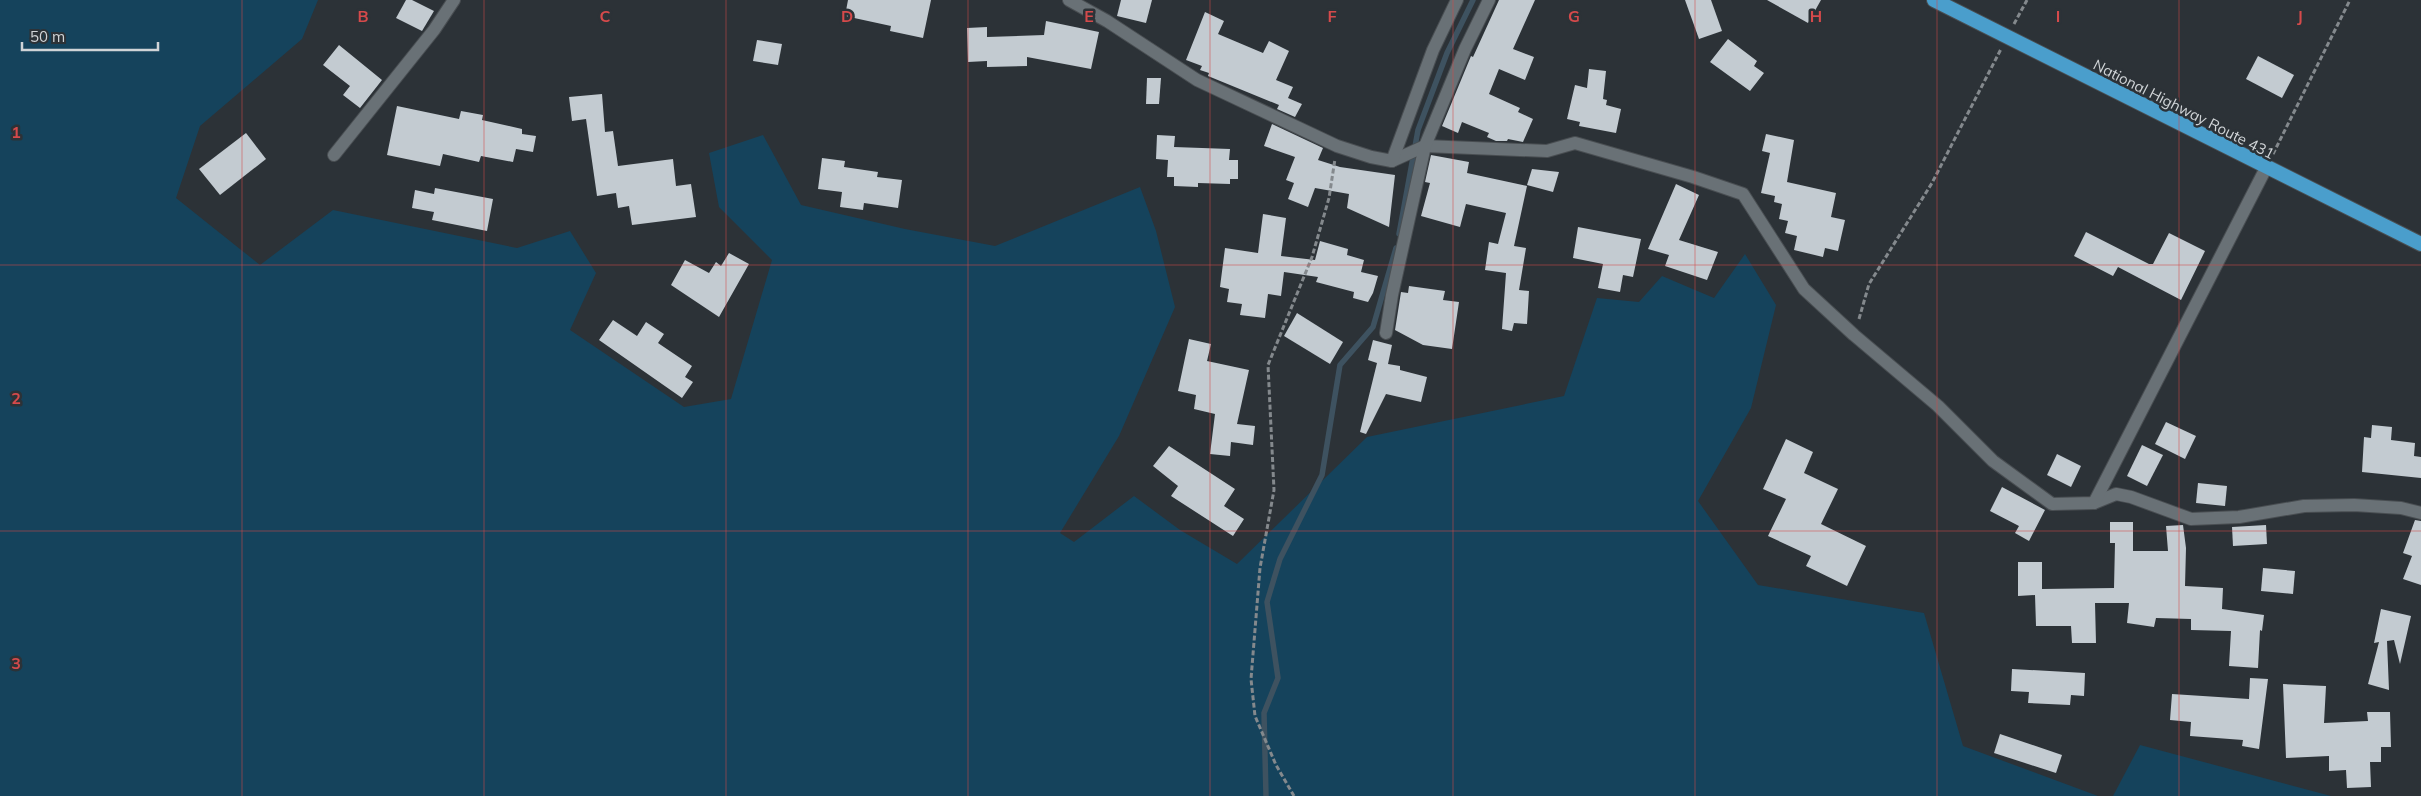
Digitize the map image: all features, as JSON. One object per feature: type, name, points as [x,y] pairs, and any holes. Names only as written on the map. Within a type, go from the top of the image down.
[{"type":"highway","name":"National Highway Route 431","points":[[1934,0],[2421,244]]},
{"type":"street","points":[[334,155],[434,30],[454,0]]},
{"type":"street","points":[[1068,0],[1107,21],[1197,80],[1337,146],[1392,161],[1425,146],[1547,151],[1575,143],[1693,177],[1742,194],[1804,289],[1854,335],[1938,406],[1993,461],[2052,504],[2094,503],[2116,494],[2131,497],[2191,519],[2239,518],[2304,506],[2346,505],[2401,508],[2421,513]]},
{"type":"street","points":[[1392,161],[1433,50],[1457,0]]},
{"type":"street","points":[[1386,333],[1392,295],[1425,146],[1465,49],[1489,0]]},
{"type":"street","points":[[2094,503],[2266,168]]},
{"type":"path","points":[[1854,335],[1869,284],[1932,183],[2027,0]]},
{"type":"path","points":[[2266,168],[2350,0]]},
{"type":"path","points":[[1294,796],[1276,765],[1255,716],[1250,679],[1260,568],[1274,490],[1268,365],[1312,257],[1329,198],[1337,146]]},
{"type":"shaded area","points":[[0,0],[318,0],[302,39],[200,126],[176,198],[260,265],[333,210],[517,248],[570,231],[596,273],[570,330],[684,407],[731,399],[772,260],[719,207],[709,153],[763,135],[801,205],[905,229],[995,246],[1140,187],[1156,231],[1175,307],[1119,436],[1060,533],[1074,542],[1134,496],[1180,530],[1237,564],[1367,437],[1564,396],[1597,298],[1639,302],[1662,276],[1714,298],[1745,254],[1776,305],[1751,408],[1698,501],[1758,585],[1924,613],[1963,746],[2098,796],[0,796]]},
{"type":"shaded area","points":[[2140,745],[2331,796],[2113,796]]},
{"type":"building","points":[[406,0],[412,0],[434,11],[422,31],[396,18]]},
{"type":"building","points":[[848,0],[931,0],[923,38],[890,31],[891,26],[845,16]]},
{"type":"building","points":[[1121,0],[1152,0],[1146,23],[1117,16]]},
{"type":"building","points":[[1499,0],[1535,0],[1513,49],[1534,57],[1525,80],[1499,69],[1489,94],[1520,108],[1518,112],[1533,119],[1523,142],[1508,139],[1507,141],[1496,141],[1487,137],[1489,133],[1462,122],[1458,133],[1442,126],[1471,56],[1473,57]]},
{"type":"building","points":[[1685,0],[1711,0],[1722,31],[1699,39]]},
{"type":"building","points":[[1767,0],[1821,0],[1808,23]]},
{"type":"building","points":[[1205,12],[1224,21],[1218,34],[1263,53],[1269,41],[1289,51],[1276,80],[1293,87],[1288,98],[1302,104],[1295,117],[1277,109],[1279,105],[1208,76],[1209,73],[1200,70],[1202,66],[1186,60]]},
{"type":"building","points":[[1046,21],[1099,32],[1091,69],[1027,57],[1027,66],[987,67],[987,61],[968,62],[967,28],[987,27],[987,37],[1044,35]]},
{"type":"building","points":[[1728,39],[1757,61],[1754,66],[1764,73],[1750,91],[1710,62]]},
{"type":"building","points":[[757,40],[782,44],[778,65],[753,61]]},
{"type":"building","points":[[339,45],[382,80],[360,108],[343,95],[350,86],[323,65]]},
{"type":"building","points":[[2258,56],[2294,75],[2282,98],[2246,79]]},
{"type":"building","points":[[1589,69],[1606,71],[1603,99],[1607,100],[1606,105],[1621,109],[1616,133],[1579,126],[1580,122],[1567,119],[1575,85],[1587,88]]},
{"type":"building","points":[[1147,78],[1161,78],[1159,104],[1146,104]]},
{"type":"building","points":[[602,94],[605,132],[613,131],[618,166],[673,159],[676,186],[691,184],[696,217],[632,225],[629,206],[618,208],[616,193],[597,196],[586,119],[572,121],[569,97]]},
{"type":"building","points":[[397,106],[459,119],[461,111],[483,115],[482,120],[522,129],[522,134],[536,136],[533,152],[516,149],[513,162],[481,156],[479,162],[443,154],[440,166],[387,155]]},
{"type":"building","points":[[1272,124],[1323,148],[1318,160],[1340,167],[1395,175],[1389,227],[1347,208],[1349,194],[1315,188],[1308,207],[1288,199],[1294,183],[1286,180],[1295,157],[1264,146]]},
{"type":"building","points":[[246,133],[266,159],[220,195],[199,169]]},
{"type":"building","points":[[1766,134],[1794,140],[1787,182],[1836,193],[1831,217],[1845,220],[1838,251],[1825,248],[1823,257],[1794,250],[1797,236],[1785,233],[1788,221],[1779,219],[1782,204],[1774,202],[1775,196],[1761,193],[1770,153],[1762,151]]},
{"type":"building","points":[[1157,135],[1175,136],[1174,147],[1230,149],[1229,160],[1238,160],[1238,179],[1230,179],[1230,184],[1198,183],[1198,187],[1174,186],[1174,177],[1167,177],[1168,160],[1156,159]]},
{"type":"building","points":[[1431,155],[1469,162],[1467,173],[1527,186],[1514,246],[1526,248],[1519,290],[1529,291],[1527,324],[1514,323],[1512,331],[1502,329],[1506,273],[1485,270],[1489,242],[1498,244],[1506,213],[1466,204],[1460,227],[1421,216],[1430,183],[1425,182]]},
{"type":"building","points":[[822,158],[845,161],[844,167],[878,172],[877,177],[902,180],[898,208],[864,203],[863,210],[840,207],[842,192],[818,189]]},
{"type":"building","points":[[1532,169],[1559,172],[1553,192],[1527,185]]},
{"type":"building","points":[[1676,184],[1699,195],[1679,240],[1718,252],[1707,280],[1665,266],[1669,255],[1648,249]]},
{"type":"building","points":[[435,188],[493,199],[487,231],[432,220],[434,212],[412,208],[415,190],[434,194]]},
{"type":"building","points":[[1263,214],[1286,218],[1281,256],[1315,260],[1320,241],[1348,249],[1347,255],[1364,260],[1361,272],[1378,276],[1368,302],[1353,298],[1354,292],[1316,282],[1318,277],[1284,272],[1281,296],[1268,294],[1265,318],[1240,315],[1242,304],[1227,302],[1229,289],[1220,287],[1225,248],[1258,253]]},
{"type":"building","points":[[1578,227],[1641,239],[1633,277],[1623,275],[1620,292],[1598,288],[1603,264],[1573,258]]},
{"type":"building","points":[[2086,232],[2149,264],[2153,264],[2169,233],[2205,251],[2181,300],[2118,267],[2113,276],[2074,256]]},
{"type":"building","points":[[729,253],[749,264],[719,317],[671,285],[685,260],[709,273],[716,262],[721,266]]},
{"type":"building","points":[[1409,286],[1445,291],[1443,300],[1459,302],[1452,349],[1423,345],[1395,330],[1401,292],[1408,293]]},
{"type":"building","points":[[1297,313],[1343,342],[1330,364],[1284,336]]},
{"type":"building","points":[[613,320],[637,336],[646,322],[664,334],[658,343],[692,366],[685,377],[693,382],[682,398],[599,340]]},
{"type":"building","points":[[1189,339],[1211,344],[1207,361],[1249,370],[1237,424],[1255,426],[1253,445],[1231,442],[1230,456],[1210,454],[1215,414],[1194,409],[1196,395],[1178,391]]},
{"type":"building","points":[[1373,340],[1392,345],[1388,364],[1400,366],[1400,370],[1427,377],[1421,402],[1386,394],[1366,434],[1360,432],[1377,363],[1368,360]]},
{"type":"building","points":[[2166,422],[2196,436],[2185,459],[2155,444]]},
{"type":"building","points":[[2372,425],[2392,427],[2391,440],[2415,443],[2414,456],[2421,457],[2421,478],[2362,472],[2364,437],[2371,438]]},
{"type":"building","points":[[1786,439],[1813,452],[1804,473],[1838,489],[1821,524],[1866,546],[1847,586],[1806,566],[1811,556],[1768,536],[1786,499],[1763,489]]},
{"type":"building","points":[[2142,445],[2163,455],[2147,486],[2127,476]]},
{"type":"building","points":[[1169,446],[1235,489],[1224,506],[1244,519],[1233,536],[1171,496],[1178,486],[1153,466]]},
{"type":"building","points":[[2057,454],[2081,466],[2071,487],[2047,475]]},
{"type":"building","points":[[2198,483],[2227,486],[2225,506],[2196,503]]},
{"type":"building","points":[[2002,487],[2045,510],[2029,541],[2015,533],[2019,526],[1990,511]]},
{"type":"building","points":[[2415,520],[2421,521],[2421,585],[2403,579],[2412,556],[2403,553]]},
{"type":"building","points":[[2110,522],[2133,522],[2133,551],[2168,551],[2166,526],[2183,525],[2186,548],[2185,586],[2223,588],[2222,609],[2264,615],[2262,631],[2260,630],[2258,668],[2229,666],[2231,631],[2191,630],[2191,619],[2156,618],[2154,627],[2127,623],[2129,603],[2095,603],[2096,643],[2072,643],[2071,626],[2036,626],[2035,595],[2018,596],[2018,562],[2042,562],[2042,589],[2114,588],[2115,543],[2110,543]]},
{"type":"building","points":[[2266,525],[2267,544],[2233,546],[2232,527]]},
{"type":"building","points":[[2263,568],[2295,571],[2293,594],[2261,591]]},
{"type":"building","points":[[2381,609],[2411,616],[2400,664],[2394,640],[2387,641],[2389,690],[2368,684],[2379,642],[2374,643]]},
{"type":"building","points":[[2012,669],[2085,673],[2084,696],[2071,695],[2070,705],[2028,703],[2029,692],[2011,691]]},
{"type":"building","points":[[2250,678],[2268,679],[2259,749],[2242,746],[2243,740],[2190,736],[2191,722],[2170,720],[2172,694],[2249,699]]},
{"type":"building","points":[[2283,684],[2326,686],[2324,723],[2368,721],[2367,712],[2390,712],[2391,747],[2381,747],[2381,762],[2370,762],[2371,787],[2347,788],[2346,770],[2329,771],[2329,756],[2286,758]]},
{"type":"building","points":[[2000,734],[2062,755],[2056,773],[1994,753]]},
{"type":"waterway","points":[[1399,234],[1418,130],[1447,53],[1473,0]]},
{"type":"waterway","points":[[1266,796],[1264,713],[1278,678],[1267,602],[1280,559],[1322,475],[1340,365],[1373,327],[1396,248]]}]
